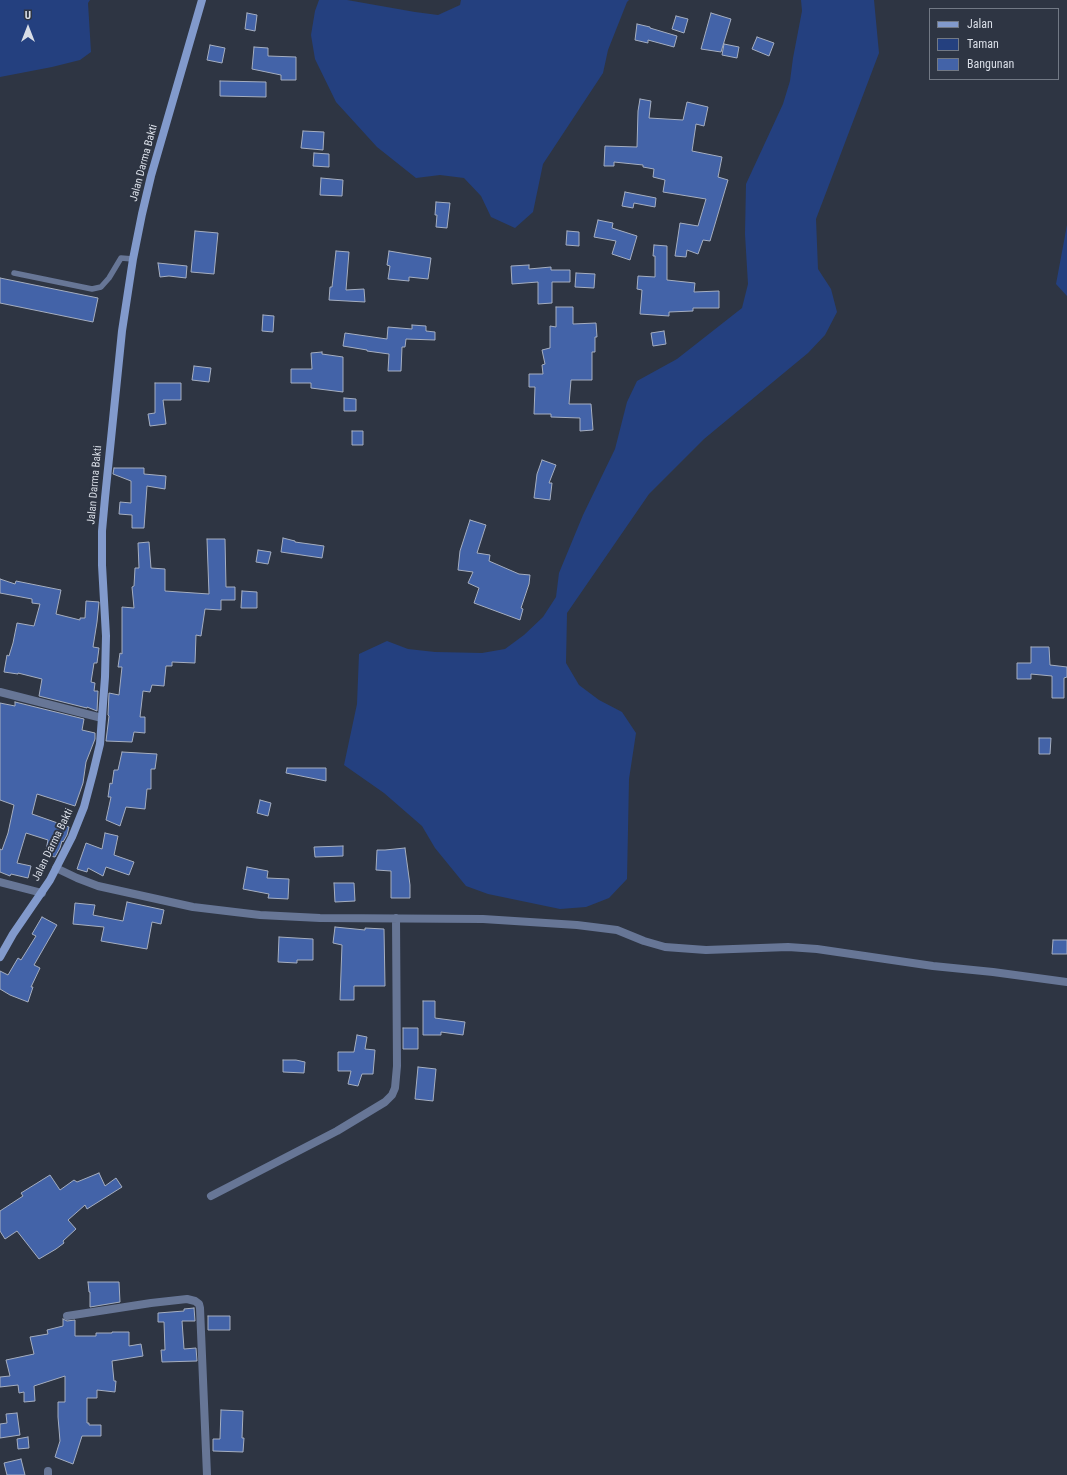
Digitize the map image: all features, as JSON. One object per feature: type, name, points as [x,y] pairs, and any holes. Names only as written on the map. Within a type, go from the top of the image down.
[{"type":"street","name":"Jalan Darma Bakti","points":[[0,957],[13,934],[42,893],[72,837],[84,807],[100,744],[105,677],[106,636],[102,566],[102,531],[104,498],[122,331],[133,259],[151,176],[202,0]]},
{"type":"street","points":[[0,692],[102,718]]},
{"type":"street","points":[[56,868],[98,886],[193,907],[313,918],[483,919],[577,925],[617,930],[644,941],[665,947],[706,950],[788,947],[816,949],[933,966],[1067,982]]},
{"type":"street","points":[[0,882],[42,893]]},
{"type":"street","points":[[211,1196],[337,1131],[385,1102],[392,1095],[395,1088],[397,1066],[396,918]]},
{"type":"street","points":[[67,1316],[187,1299],[195,1301],[199,1304],[207,1475]]},
{"type":"lane","points":[[14,273],[92,289],[101,287],[109,278],[121,258],[133,259]]},
{"type":"green space","points":[[0,0],[90,0],[88,3],[91,52],[80,60],[0,77]]},
{"type":"green space","points":[[319,0],[347,0],[438,15],[460,5],[461,0],[629,0],[608,50],[603,73],[543,164],[533,212],[515,228],[491,217],[481,196],[464,178],[440,175],[416,178],[377,147],[336,102],[315,59],[311,35],[315,11]]},
{"type":"green space","points":[[801,0],[874,0],[879,53],[816,219],[818,269],[831,289],[837,312],[825,335],[808,353],[704,439],[649,494],[567,613],[566,663],[579,685],[599,700],[622,712],[636,733],[629,779],[627,879],[609,898],[586,907],[560,909],[488,894],[466,886],[435,848],[422,826],[384,793],[344,765],[357,704],[359,654],[387,641],[408,649],[435,652],[482,653],[505,649],[524,635],[543,617],[556,597],[559,573],[583,515],[615,449],[627,402],[637,381],[677,359],[742,308],[748,284],[745,234],[746,184],[783,104],[790,81],[802,11]]},
{"type":"green space","points":[[1067,225],[1067,296],[1056,284]]},
{"type":"building","points":[[247,13],[257,15],[255,31],[245,29]]},
{"type":"building","points":[[711,13],[731,19],[721,52],[701,49]]},
{"type":"building","points":[[676,16],[688,19],[684,33],[672,29]]},
{"type":"building","points":[[637,24],[677,36],[674,47],[648,40],[648,43],[635,40]]},
{"type":"building","points":[[757,37],[774,43],[769,56],[752,49]]},
{"type":"building","points":[[724,44],[739,47],[737,58],[722,55]]},
{"type":"building","points":[[210,45],[225,48],[222,63],[207,60]]},
{"type":"building","points":[[254,47],[268,48],[268,56],[296,57],[296,80],[281,80],[281,75],[252,69]]},
{"type":"building","points":[[220,81],[266,82],[266,97],[220,96]]},
{"type":"building","points":[[640,99],[651,101],[649,118],[683,120],[687,102],[708,107],[704,126],[696,124],[692,151],[722,157],[718,177],[728,180],[710,241],[703,240],[698,254],[687,250],[686,257],[675,256],[680,223],[698,226],[706,199],[663,192],[665,180],[653,177],[654,169],[643,167],[643,165],[614,162],[614,166],[604,166],[605,146],[637,147],[638,111]]},
{"type":"building","points":[[303,131],[324,132],[323,150],[301,148]]},
{"type":"building","points":[[314,153],[329,154],[329,167],[313,166]]},
{"type":"building","points":[[321,178],[343,180],[342,196],[320,195]]},
{"type":"building","points":[[625,192],[656,198],[655,207],[634,203],[633,208],[622,206]]},
{"type":"building","points":[[436,202],[450,203],[447,228],[436,227]]},
{"type":"building","points":[[598,220],[613,223],[612,228],[637,236],[630,260],[612,254],[616,241],[594,237]]},
{"type":"building","points":[[195,231],[218,233],[214,274],[191,272]]},
{"type":"building","points":[[567,231],[579,232],[579,246],[566,245]]},
{"type":"building","points":[[654,245],[667,246],[667,280],[695,283],[694,292],[719,291],[719,308],[693,308],[693,311],[669,312],[669,316],[640,314],[642,290],[637,289],[638,276],[655,277],[655,256],[653,256]]},
{"type":"building","points":[[336,251],[349,252],[346,290],[364,289],[365,302],[329,300]]},
{"type":"building","points":[[389,251],[431,258],[428,279],[409,277],[409,281],[388,279],[390,266],[387,265]]},
{"type":"building","points":[[158,263],[187,266],[186,278],[169,276],[160,277]]},
{"type":"building","points":[[529,265],[529,269],[551,267],[551,270],[570,270],[570,282],[552,282],[552,303],[538,304],[538,282],[512,284],[511,266]]},
{"type":"building","points":[[576,273],[595,274],[594,288],[575,287]]},
{"type":"building","points":[[0,278],[98,298],[93,322],[0,303]]},
{"type":"building","points":[[556,307],[573,307],[573,324],[596,323],[597,337],[595,337],[595,352],[592,352],[592,380],[571,380],[569,404],[591,404],[593,430],[580,431],[580,418],[551,417],[551,414],[534,414],[535,387],[529,387],[529,374],[543,374],[542,365],[545,364],[542,350],[550,348],[550,326],[556,327]]},
{"type":"building","points":[[263,315],[274,316],[273,332],[262,331]]},
{"type":"building","points":[[412,325],[426,326],[426,331],[435,332],[435,340],[406,339],[405,347],[402,347],[401,371],[388,371],[389,354],[343,346],[345,333],[387,339],[388,327],[412,329]]},
{"type":"building","points":[[664,331],[666,344],[653,346],[651,333]]},
{"type":"building","points":[[322,352],[322,354],[343,357],[343,392],[311,388],[311,383],[291,383],[291,369],[312,369],[311,353]]},
{"type":"building","points":[[194,366],[211,368],[209,382],[192,380]]},
{"type":"building","points":[[155,383],[181,383],[181,400],[163,400],[166,424],[150,426],[148,414],[155,413]]},
{"type":"building","points":[[344,398],[356,399],[356,411],[344,411]]},
{"type":"building","points":[[352,431],[363,431],[363,445],[352,445]]},
{"type":"building","points":[[542,460],[556,465],[549,483],[552,483],[550,500],[534,498],[537,474]]},
{"type":"building","points":[[114,468],[144,468],[144,474],[166,476],[165,489],[147,486],[144,528],[132,528],[132,515],[119,514],[120,502],[131,503],[131,481],[113,474]]},
{"type":"building","points":[[470,520],[486,525],[477,553],[490,555],[489,561],[519,574],[530,575],[529,584],[521,608],[523,609],[520,620],[474,603],[479,588],[468,583],[473,572],[458,570],[460,551]]},
{"type":"building","points":[[283,538],[295,542],[324,546],[322,558],[281,552]]},
{"type":"building","points":[[207,539],[225,539],[226,587],[235,587],[235,600],[221,600],[221,610],[205,609],[201,636],[196,635],[195,663],[172,662],[172,666],[166,666],[164,686],[152,685],[150,692],[143,691],[140,717],[145,717],[145,733],[134,732],[132,742],[106,741],[109,716],[109,693],[119,695],[122,667],[118,667],[120,653],[122,654],[122,607],[134,608],[132,587],[134,586],[135,568],[139,568],[138,543],[149,542],[151,568],[165,569],[165,591],[209,594]]},
{"type":"building","points":[[258,550],[271,552],[268,564],[256,562]]},
{"type":"building","points":[[0,579],[15,584],[16,581],[61,590],[56,614],[80,620],[80,618],[85,618],[86,601],[99,602],[93,647],[99,648],[97,663],[94,663],[91,682],[95,683],[94,691],[98,691],[97,711],[87,707],[39,696],[42,679],[18,673],[4,672],[7,655],[9,656],[17,623],[34,626],[40,604],[32,603],[32,599],[0,593]]},
{"type":"building","points":[[242,591],[257,592],[257,608],[241,608]]},
{"type":"building","points":[[1031,647],[1049,647],[1050,665],[1067,667],[1067,677],[1064,678],[1064,698],[1052,698],[1052,676],[1031,674],[1031,679],[1017,679],[1017,663],[1031,663]]},
{"type":"building","points":[[15,702],[84,719],[82,730],[95,733],[95,739],[86,762],[83,783],[75,806],[37,794],[32,814],[69,827],[67,835],[63,842],[62,841],[55,857],[45,855],[48,840],[26,833],[17,863],[31,866],[28,878],[11,874],[10,876],[0,872],[0,849],[2,850],[8,833],[14,805],[0,800],[0,703],[15,706]]},
{"type":"building","points":[[1039,738],[1051,738],[1050,754],[1039,754]]},
{"type":"building","points":[[122,752],[157,754],[155,769],[151,769],[151,789],[147,789],[145,809],[126,807],[120,826],[106,820],[111,797],[108,797],[110,783],[112,784],[114,770],[118,770]]},
{"type":"building","points":[[287,768],[326,768],[326,781],[286,773]]},
{"type":"building","points":[[260,800],[271,803],[268,816],[257,813]]},
{"type":"building","points":[[105,833],[118,836],[114,855],[134,862],[129,875],[106,867],[103,876],[88,868],[87,872],[77,869],[86,843],[102,849]]},
{"type":"building","points":[[343,846],[343,856],[315,857],[314,847]]},
{"type":"building","points":[[405,848],[410,885],[410,898],[391,898],[391,871],[376,870],[377,850]]},
{"type":"building","points":[[247,867],[268,871],[267,878],[289,879],[288,899],[268,898],[269,894],[243,889]]},
{"type":"building","points":[[334,883],[354,883],[355,901],[335,902]]},
{"type":"building","points":[[127,902],[164,910],[161,924],[152,922],[147,949],[101,941],[104,927],[73,924],[75,903],[95,905],[93,915],[123,921]]},
{"type":"building","points":[[42,917],[57,925],[34,965],[40,968],[31,987],[33,987],[28,1002],[10,995],[0,989],[0,971],[8,975],[18,958],[21,960],[36,936],[32,934]]},
{"type":"building","points":[[335,927],[365,930],[365,928],[384,929],[385,986],[354,986],[354,1000],[340,1000],[342,945],[333,943]]},
{"type":"building","points":[[279,937],[313,939],[313,960],[297,960],[297,963],[278,962]]},
{"type":"building","points":[[1053,940],[1067,940],[1067,954],[1052,954]]},
{"type":"building","points":[[423,1001],[435,1001],[435,1018],[465,1022],[463,1035],[441,1032],[441,1035],[423,1035]]},
{"type":"building","points":[[403,1028],[418,1028],[418,1049],[403,1049]]},
{"type":"building","points":[[357,1035],[367,1037],[365,1049],[375,1050],[373,1074],[362,1074],[358,1086],[348,1084],[351,1071],[338,1071],[338,1052],[354,1052]]},
{"type":"building","points":[[283,1060],[305,1062],[304,1073],[283,1072]]},
{"type":"building","points":[[418,1067],[436,1069],[433,1101],[415,1099]]},
{"type":"building","points":[[99,1173],[105,1186],[116,1178],[122,1187],[87,1209],[85,1205],[68,1220],[76,1229],[63,1241],[64,1243],[56,1249],[39,1259],[17,1231],[5,1239],[0,1231],[0,1211],[23,1196],[21,1193],[50,1175],[60,1190],[74,1180],[77,1182]]},
{"type":"building","points":[[88,1282],[119,1282],[120,1302],[90,1307]]},
{"type":"building","points":[[194,1308],[195,1321],[182,1321],[184,1349],[196,1348],[197,1361],[162,1362],[161,1350],[165,1350],[164,1322],[158,1322],[158,1313],[184,1311],[184,1309]]},
{"type":"building","points":[[208,1316],[230,1316],[230,1330],[208,1330]]},
{"type":"building","points":[[63,1319],[67,1321],[75,1320],[75,1336],[96,1336],[96,1333],[129,1332],[129,1346],[141,1344],[143,1356],[112,1361],[114,1381],[116,1381],[115,1392],[97,1390],[97,1398],[87,1398],[87,1423],[89,1423],[89,1425],[101,1425],[101,1436],[82,1436],[73,1464],[55,1457],[60,1441],[58,1402],[65,1402],[65,1376],[34,1386],[35,1401],[24,1402],[24,1392],[19,1393],[18,1385],[0,1387],[0,1377],[10,1376],[6,1360],[34,1354],[30,1337],[48,1334],[47,1330],[63,1326]]},
{"type":"building","points":[[221,1410],[243,1411],[243,1452],[213,1451],[213,1439],[220,1439]]},
{"type":"building","points":[[17,1413],[20,1435],[0,1438],[0,1424],[7,1423],[6,1414]]},
{"type":"building","points":[[28,1437],[29,1448],[18,1449],[17,1439]]},
{"type":"building","points":[[21,1459],[25,1475],[7,1475],[4,1463]]}]
